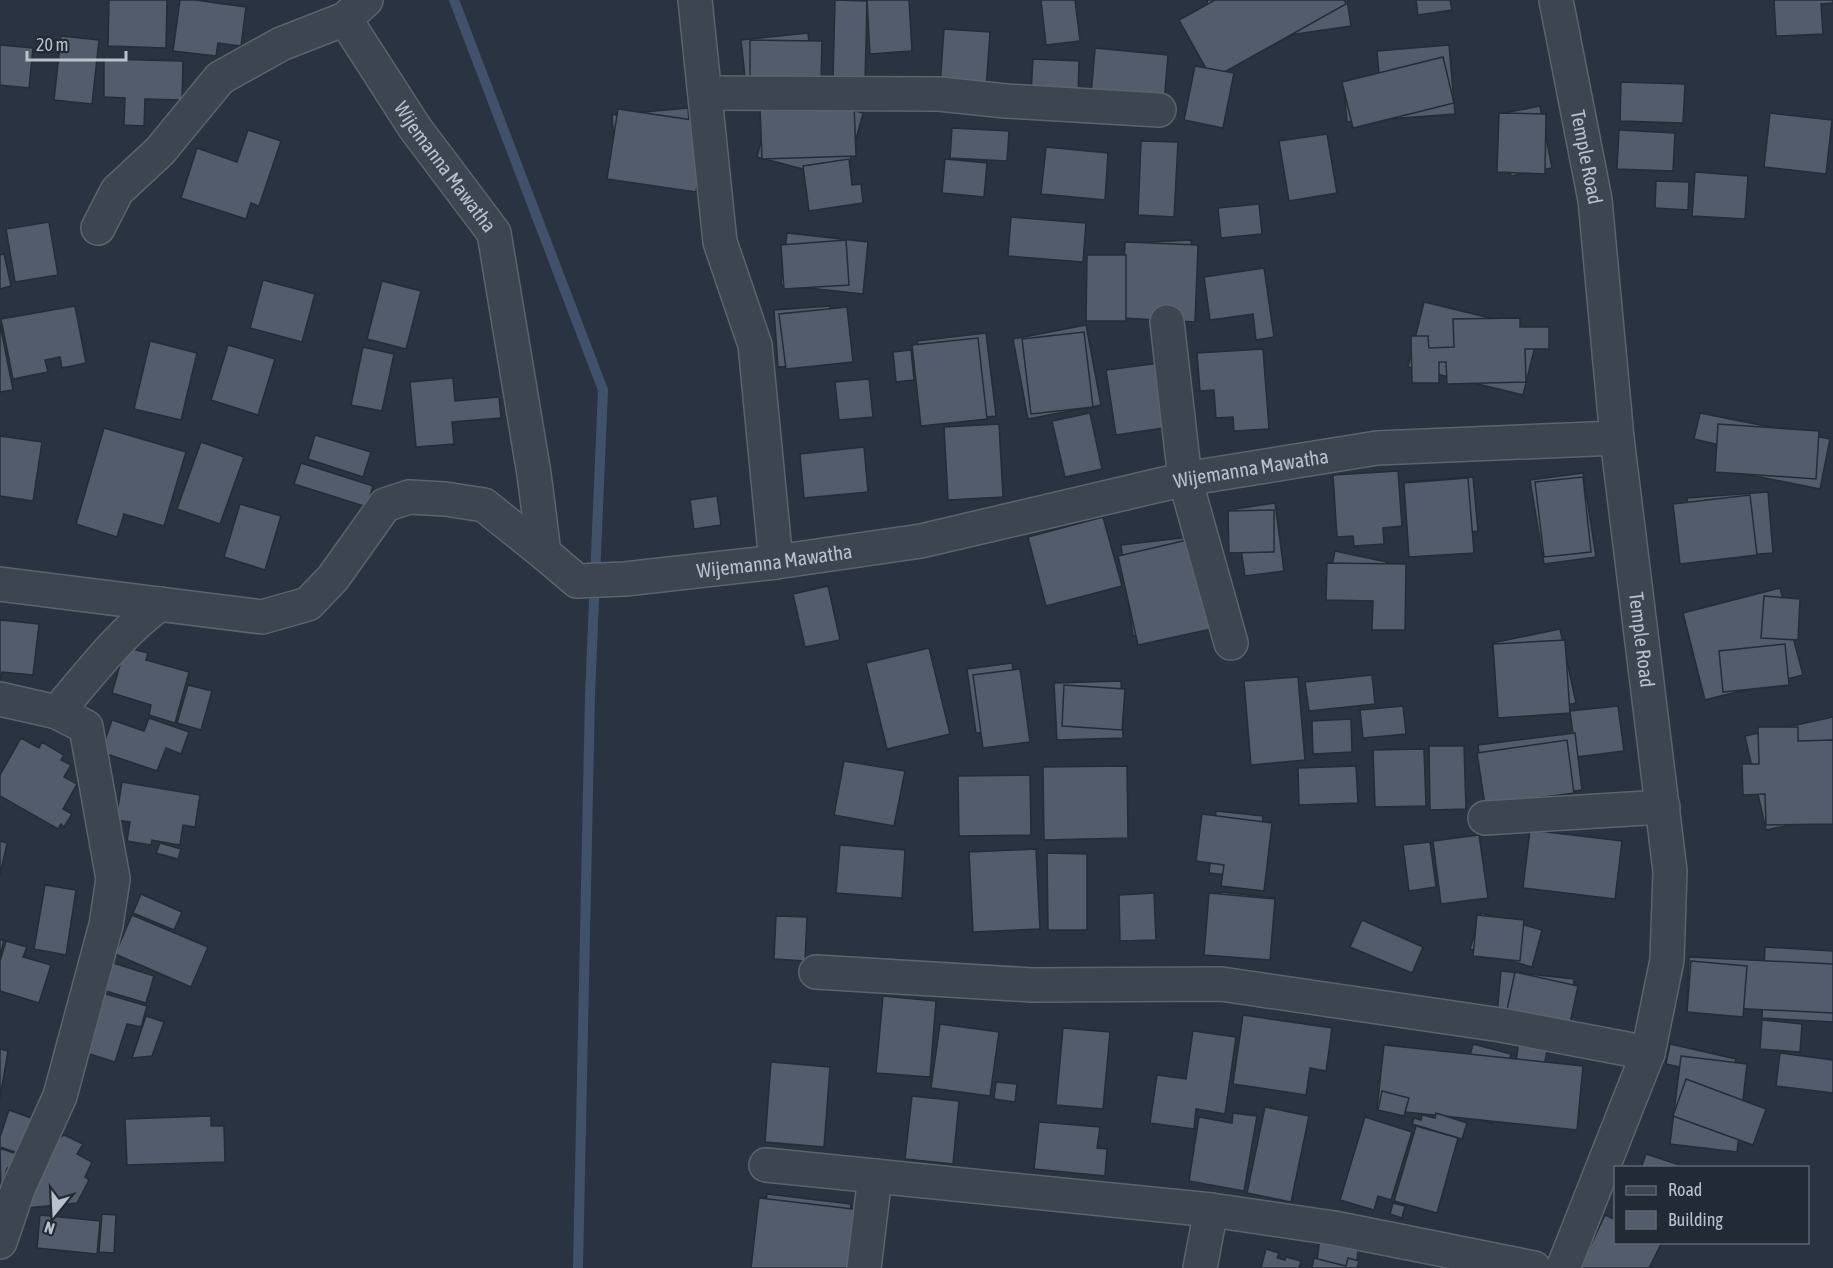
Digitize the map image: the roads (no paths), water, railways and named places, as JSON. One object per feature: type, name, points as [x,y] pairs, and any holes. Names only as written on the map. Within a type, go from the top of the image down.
[{"type":"street","points":[[695,0],[720,242],[755,345],[776,562]]},
{"type":"street","name":"Temple Road","points":[[1556,0],[1595,200],[1617,438],[1670,871],[1667,960],[1648,1053],[1563,1268]]},
{"type":"street","points":[[98,228],[117,191],[160,151],[220,78],[281,44],[356,9]]},
{"type":"street","name":"Wijemanna Mawatha","points":[[356,9],[415,128],[494,233],[534,474],[544,553],[577,581],[625,579],[776,562],[921,541],[1185,479],[1377,448],[1617,438]]},
{"type":"street","points":[[705,93],[939,94],[1006,101],[1159,110]]},
{"type":"street","points":[[1167,322],[1185,479],[1231,643]]},
{"type":"street","points":[[0,584],[262,617],[308,604],[333,578],[385,505],[409,497],[445,499],[484,505],[544,553]]},
{"type":"street","points":[[57,712],[119,638],[160,604]]},
{"type":"street","points":[[0,699],[57,712],[86,726],[112,879],[106,925],[60,1096],[6,1205],[0,1242]]},
{"type":"street","points":[[1485,818],[1663,807]]},
{"type":"street","points":[[816,972],[1032,986],[1221,984],[1501,1025],[1648,1053]]},
{"type":"street","points":[[766,1164],[1211,1210],[1334,1228],[1534,1268]]},
{"type":"street","points":[[864,1268],[875,1176]]},
{"type":"street","points":[[1200,1268],[1211,1210]]},
{"type":"waterway","points":[[454,0],[603,390],[590,695],[578,1268]]}]
